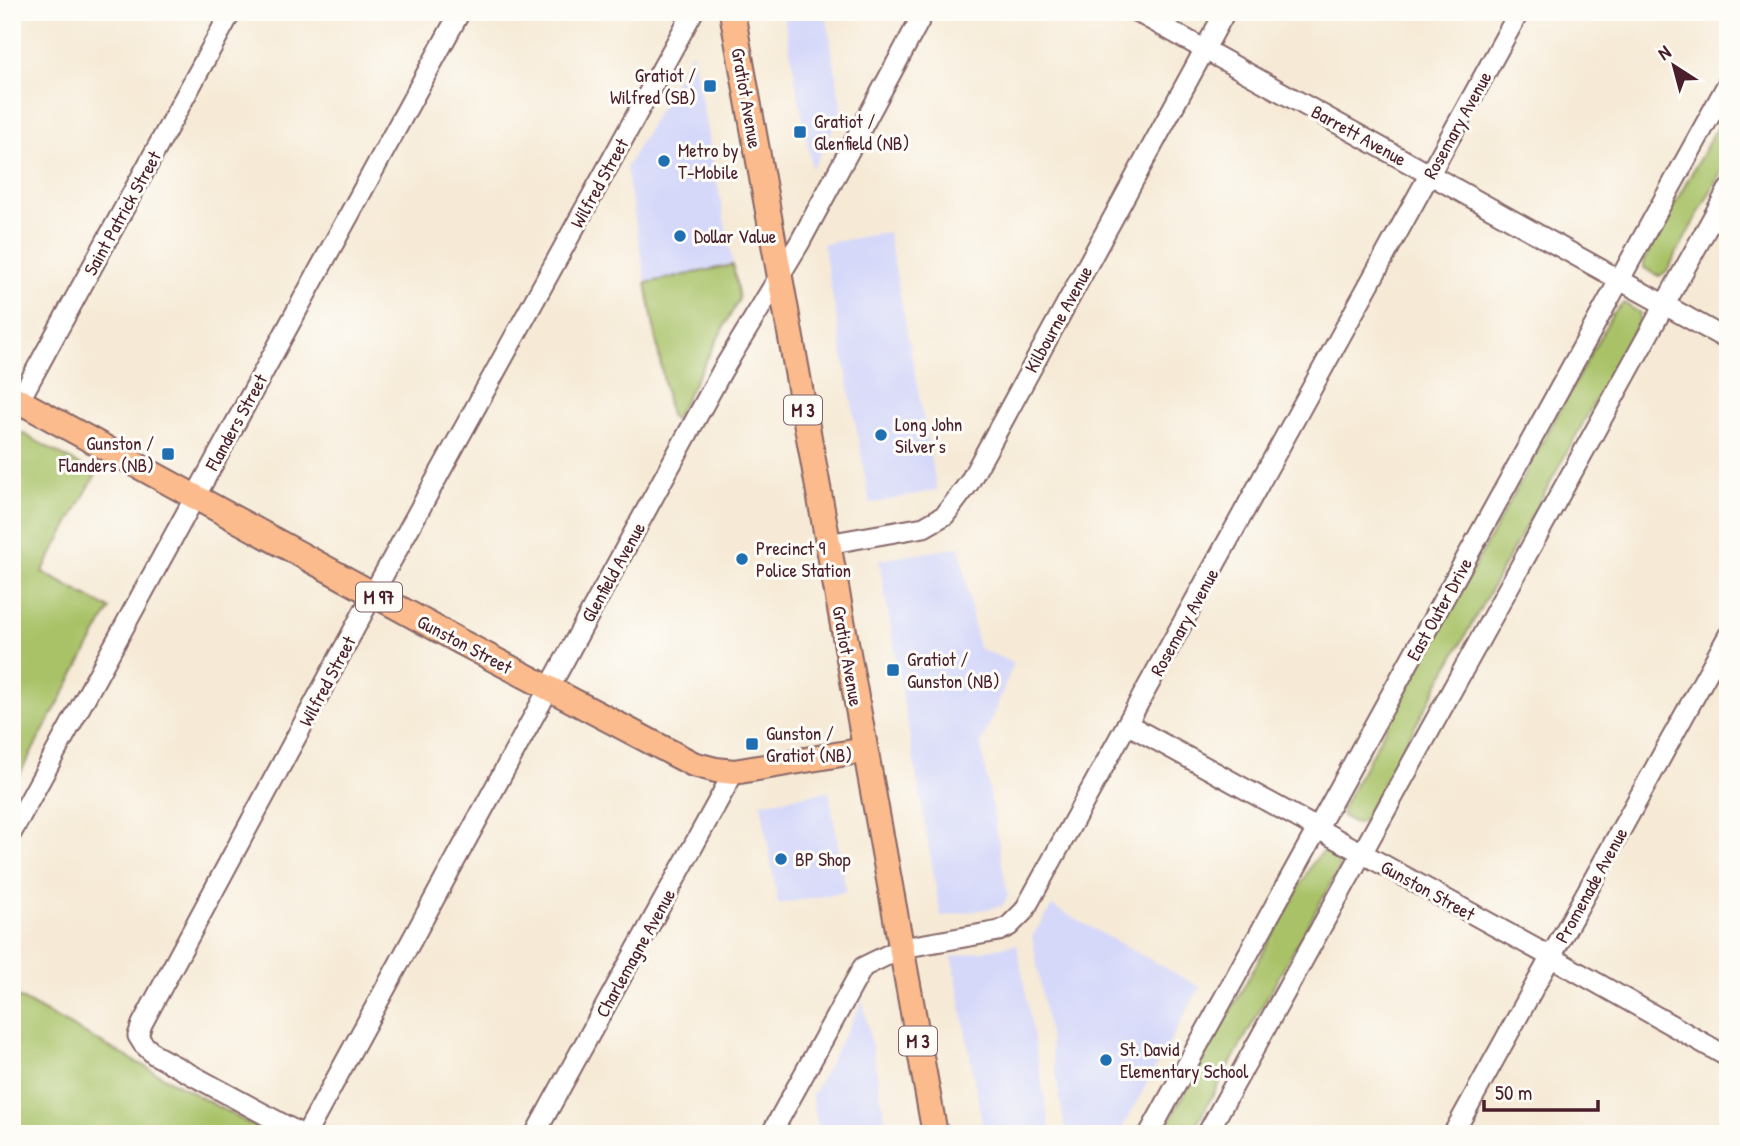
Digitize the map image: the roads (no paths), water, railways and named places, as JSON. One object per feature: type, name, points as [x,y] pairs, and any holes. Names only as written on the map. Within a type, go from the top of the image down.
[{"type":"main road","name":"Gratiot Avenue","points":[[732,12],[934,1134]]},
{"type":"main road","name":"Gunston Street","points":[[15,404],[195,497],[549,689],[694,764],[716,771],[734,772],[864,750]]},
{"type":"street","name":"Saint Patrick Street","points":[[15,404],[231,12]]},
{"type":"street","name":"Flanders Street","points":[[12,832],[460,12]]},
{"type":"street","name":"Wilfred Street","points":[[301,1134],[155,1055],[138,1036],[373,594],[693,12]]},
{"type":"street","name":"Glenfield Avenue","points":[[306,1134],[722,371],[779,277],[924,12]]},
{"type":"street","name":"Barrett Avenue","points":[[1137,12],[1728,340]]},
{"type":"street","name":"Kilbourne Avenue","points":[[827,544],[923,527],[945,515],[953,507],[976,471],[1225,12]]},
{"type":"street","name":"Rosemary Avenue","points":[[771,1134],[863,967],[902,948],[999,931],[1020,918],[1519,12]]},
{"type":"street","name":"East Outer Drive","points":[[1149,1134],[1728,83]]},
{"type":"street","points":[[1207,1134],[1728,190]]},
{"type":"street","name":"Promenade Avenue","points":[[1453,1134],[1728,636]]},
{"type":"street","name":"Gunston Street","points":[[1127,724],[1728,1057]]},
{"type":"street","name":"Charlemagne Avenue","points":[[535,1134],[734,772]]},
{"type":"place","name":"Gratiot / Wilfred (SB)","points":[[710,86]]},
{"type":"place","name":"Gratiot / Glenfield (NB)","points":[[800,132]]},
{"type":"place","name":"Metro by T-Mobile","points":[[664,161]]},
{"type":"place","name":"Dollar Value","points":[[680,236]]},
{"type":"place","name":"Long John Silver's","points":[[881,435]]},
{"type":"place","name":"Gunston / Flanders (NB)","points":[[168,454]]},
{"type":"place","name":"Precinct 9 Police Station","points":[[742,559]]},
{"type":"place","name":"Gratiot / Gunston (NB)","points":[[893,670]]},
{"type":"place","name":"Gunston / Gratiot (NB)","points":[[752,744]]},
{"type":"place","name":"BP Shop","points":[[781,859]]},
{"type":"place","name":"St. David Elementary School","points":[[1106,1060]]}]
